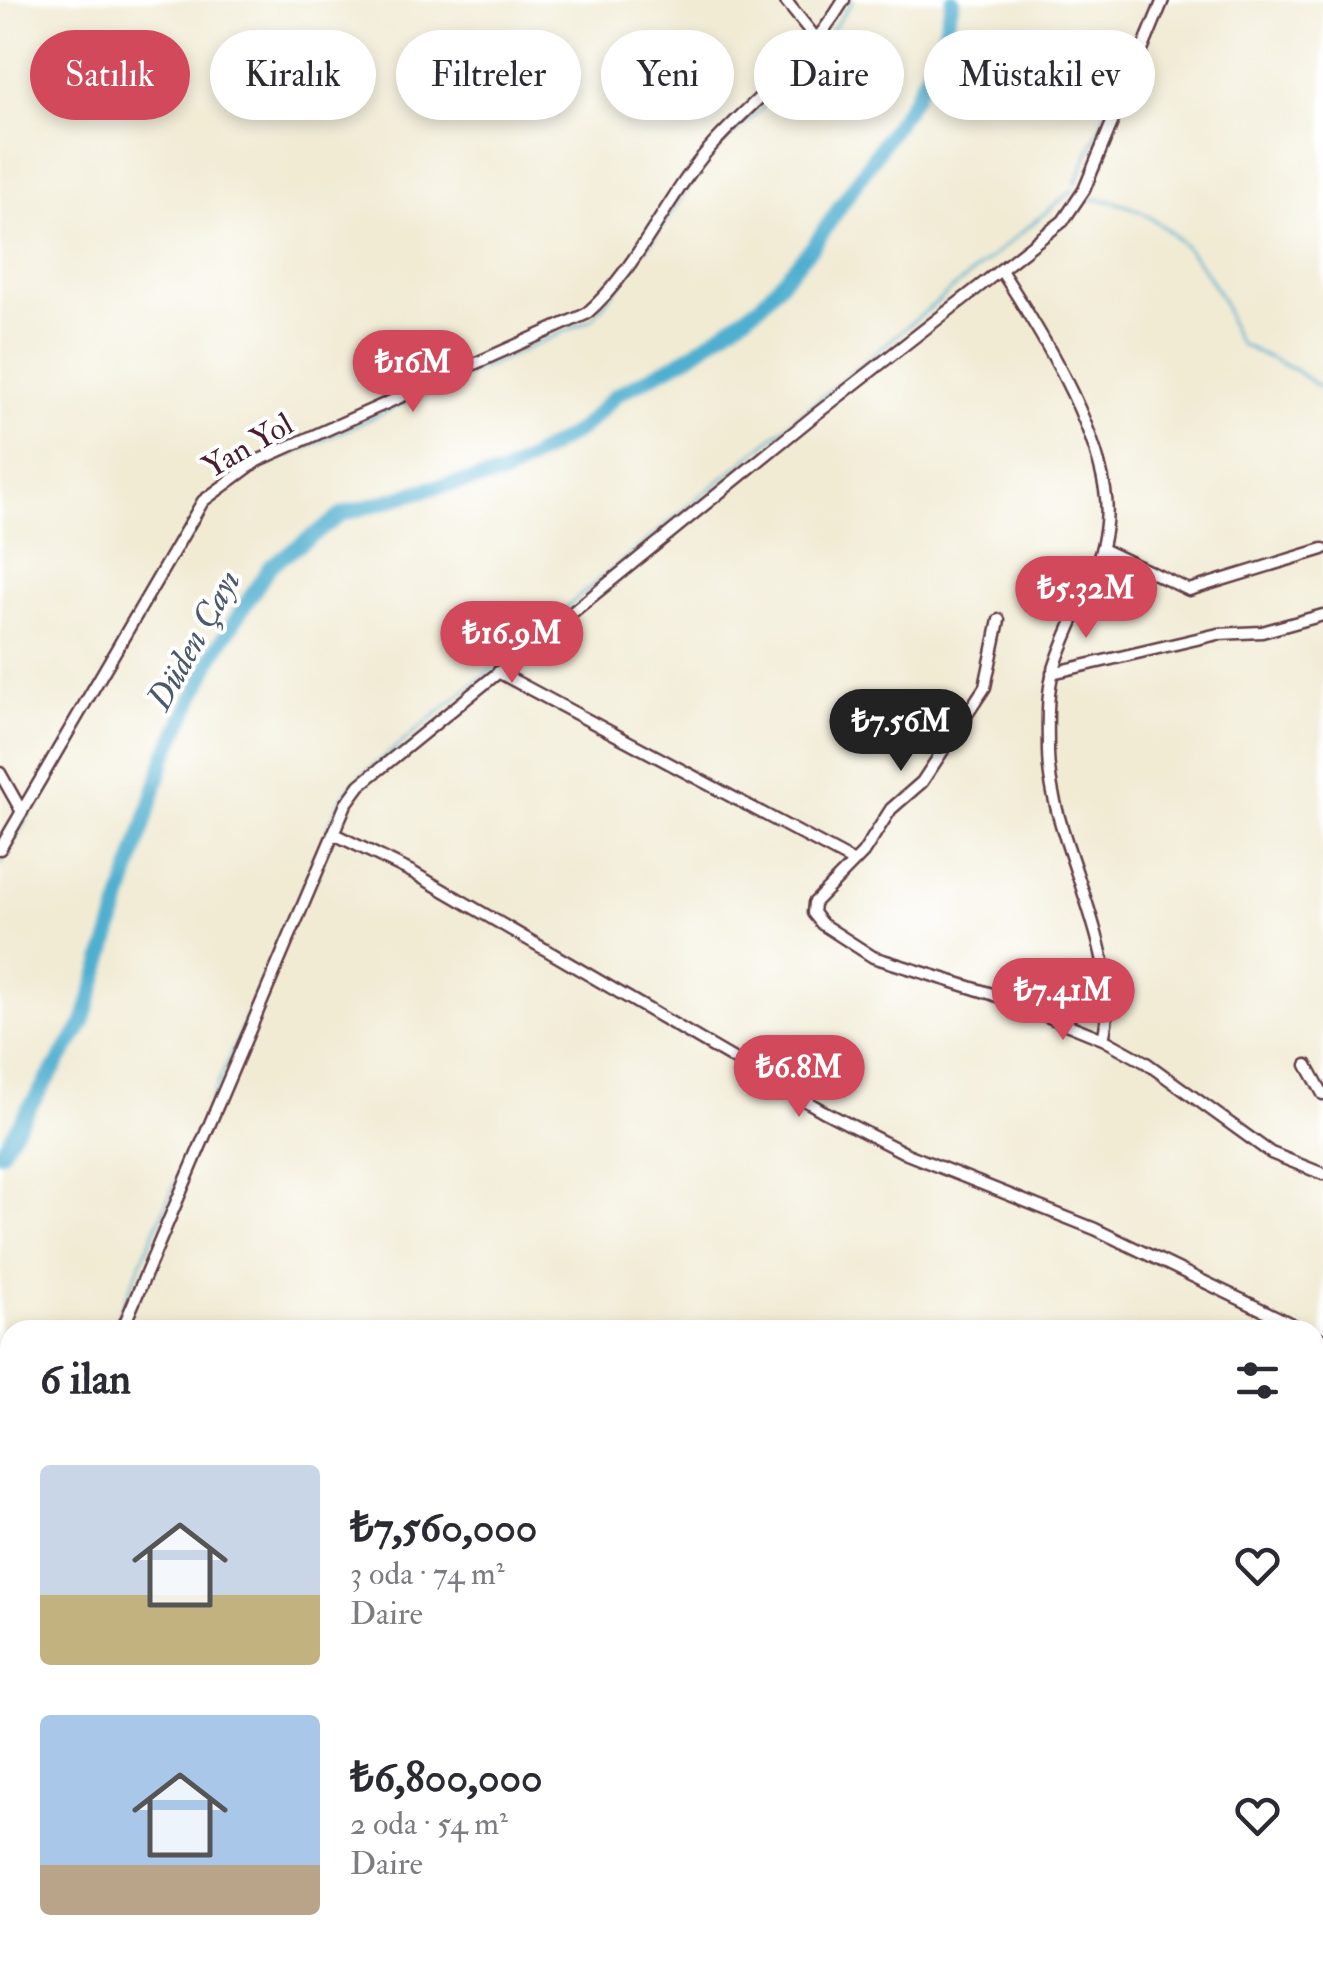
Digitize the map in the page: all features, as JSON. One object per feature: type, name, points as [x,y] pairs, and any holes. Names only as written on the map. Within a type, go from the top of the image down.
[{"type":"street","points":[[785,0],[809,30]]},
{"type":"street","name":"Yan Yol","points":[[825,30],[844,0]]},
{"type":"street","points":[[126,1320],[334,834],[360,785],[816,415],[1049,234],[1077,204],[1163,0]]},
{"type":"street","name":"Yan Yol","points":[[0,850],[204,501],[258,462],[586,314],[612,286],[714,143],[754,104]]},
{"type":"street","points":[[1002,272],[1090,434],[1107,500],[1104,550],[1052,673],[1050,784],[1075,858],[1097,948],[1108,1021],[1103,1039]]},
{"type":"street","points":[[1104,550],[1189,590],[1323,549]]},
{"type":"street","points":[[1052,673],[1218,634],[1262,632],[1323,616]]},
{"type":"street","points":[[999,620],[985,687],[922,782],[891,809],[854,862],[814,904],[813,913],[858,949],[892,964],[1004,999],[1103,1039],[1145,1062],[1271,1153],[1323,1174]]},
{"type":"street","points":[[498,672],[854,862]]},
{"type":"street","points":[[0,773],[22,812]]},
{"type":"street","points":[[334,834],[524,935],[840,1120],[908,1154],[1095,1229],[1283,1320]]},
{"type":"street","points":[[1307,1064],[1323,1094]]},
{"type":"waterway","points":[[645,250],[712,154],[804,70],[853,0]]},
{"type":"waterway","name":"Düden Çayı","points":[[0,1153],[83,1024],[165,757],[215,652],[270,566],[343,514],[431,488],[503,475],[581,429],[616,395],[689,356],[760,305],[814,245],[915,96],[942,42],[953,0]]},
{"type":"waterway","points":[[1076,183],[1153,0]]},
{"type":"waterway","points":[[116,1320],[341,800],[353,783],[1073,190]]},
{"type":"waterway","points":[[1089,199],[1131,208],[1168,231],[1211,281],[1240,344],[1295,370],[1323,390]]},
{"type":"waterway","points":[[247,474],[592,319],[638,261]]},
{"type":"waterway","points":[[202,512],[213,499]]},
{"type":"waterway","points":[[0,865],[123,649]]}]
